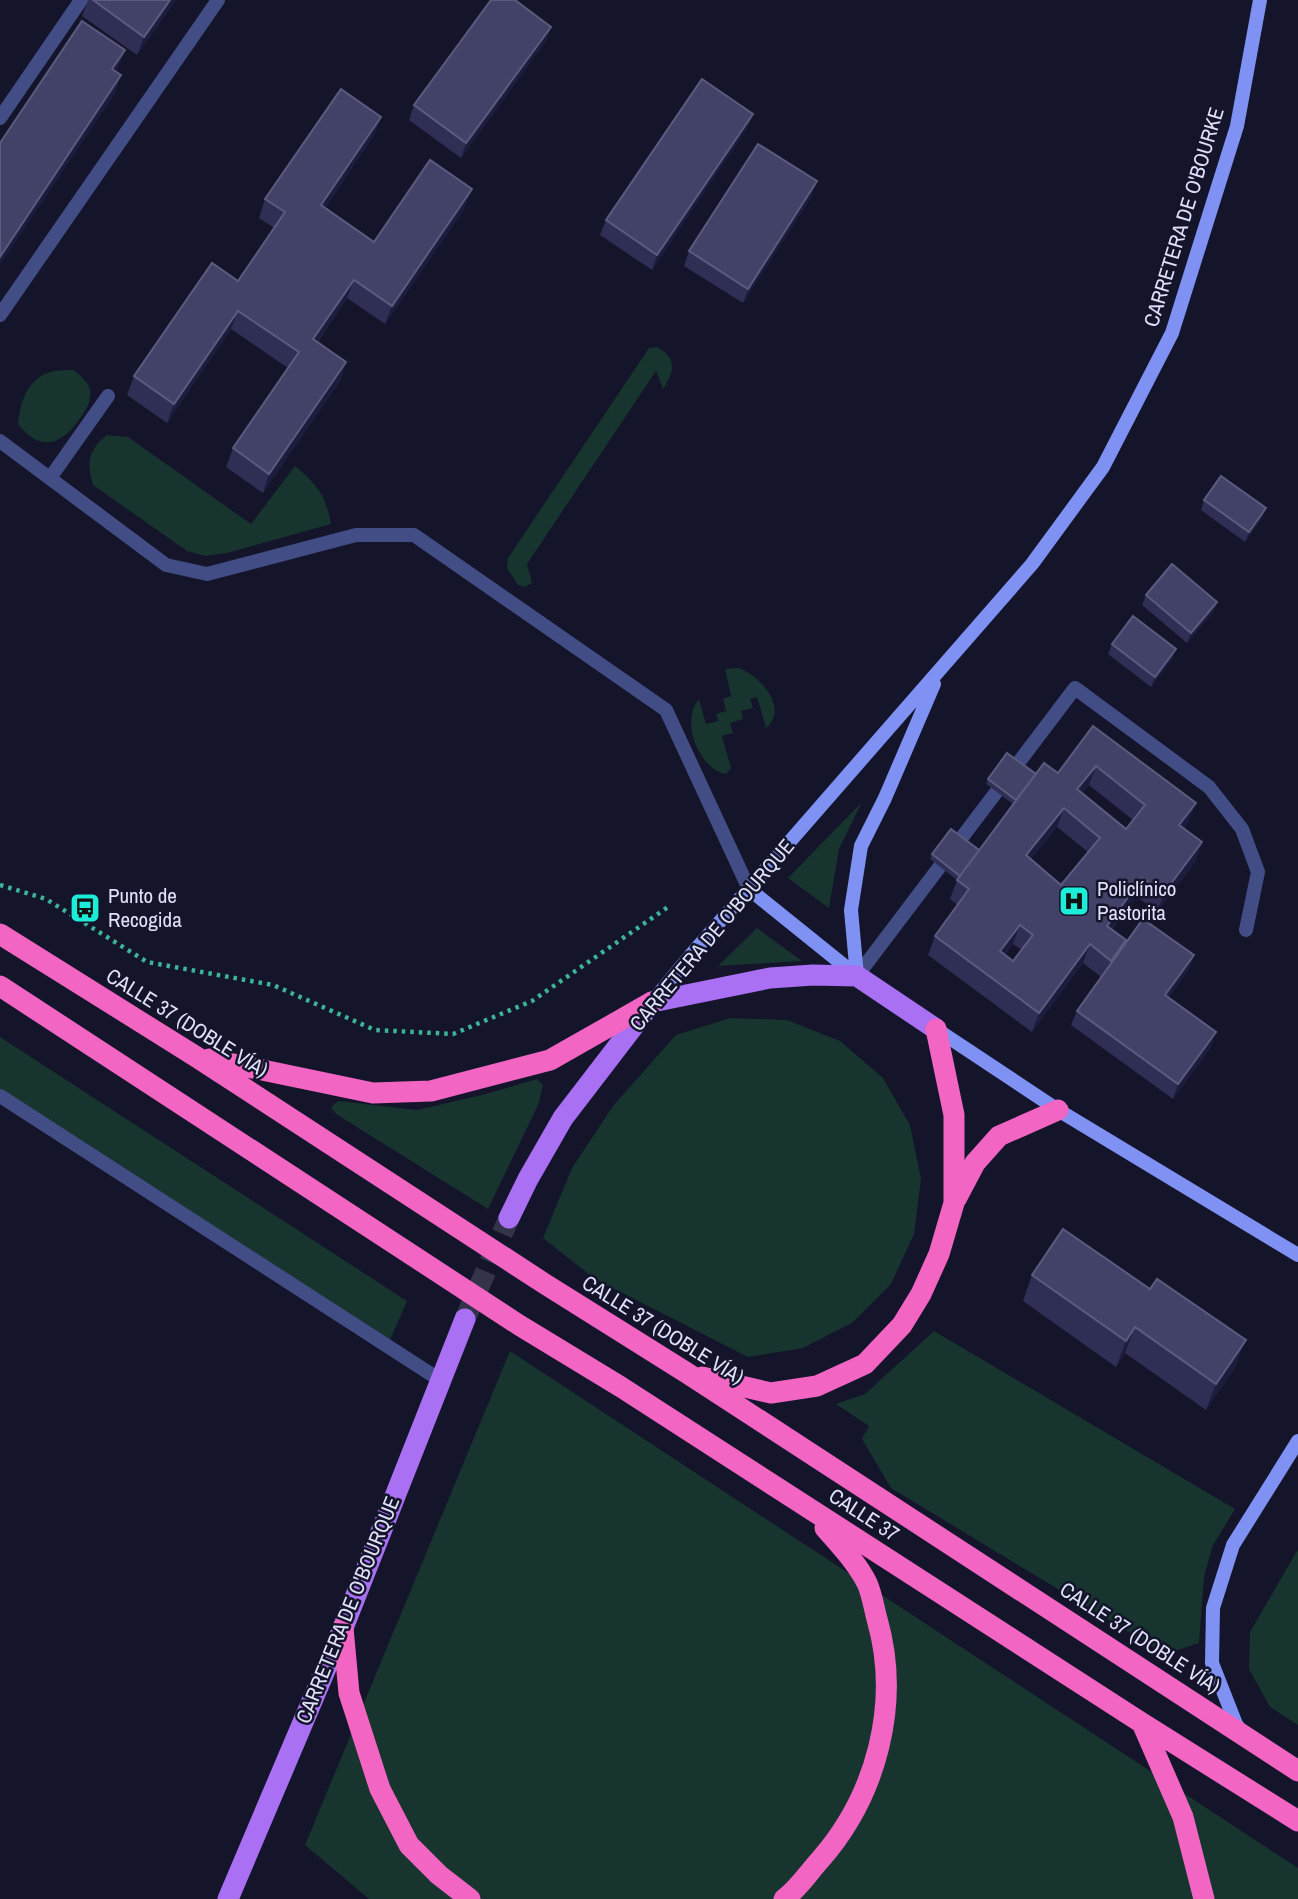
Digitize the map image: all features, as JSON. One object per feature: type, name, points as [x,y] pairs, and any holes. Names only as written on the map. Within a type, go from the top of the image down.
[{"type":"highway","name":"CALLE 37 (DOBLE VÍA)","points":[[0,934],[195,1056],[687,1373],[1298,1771]]},
{"type":"highway","points":[[0,986],[519,1325],[621,1387],[807,1508],[844,1549],[868,1584],[883,1640],[887,1705],[878,1753],[862,1798],[835,1843],[784,1899]]},
{"type":"highway","points":[[195,1056],[373,1093],[431,1091],[550,1060],[652,1002]]},
{"type":"highway","points":[[936,1029],[954,1115],[954,1203]]},
{"type":"highway","points":[[687,1373],[771,1393],[817,1386],[865,1364],[902,1325],[921,1294],[939,1254],[954,1203],[975,1163],[999,1136],[1058,1110]]},
{"type":"highway","name":"CALLE 37","points":[[807,1508],[1142,1723]]},
{"type":"highway","points":[[343,1628],[349,1693],[380,1789],[409,1845],[439,1875],[470,1899]]},
{"type":"highway","points":[[1142,1723],[1298,1821]]},
{"type":"highway","points":[[1142,1723],[1183,1817],[1204,1899]]},
{"type":"main road","name":"CARRETERA DE O'BOURKE","points":[[940,670],[1032,565],[1103,467],[1172,333],[1237,126],[1260,0]]},
{"type":"main road","name":"CARRETERA DE O'BOURQUE","points":[[509,1218],[563,1118],[652,1002],[940,670]]},
{"type":"main road","points":[[857,976],[851,910],[861,846],[885,799],[940,670]]},
{"type":"main road","points":[[749,889],[857,976],[936,1029],[1058,1110],[1298,1255]]},
{"type":"main road","points":[[652,1002],[771,978],[857,976]]},
{"type":"main road","name":"CARRETERA DE O'BOURQUE","points":[[228,1899],[343,1628],[465,1319]]},
{"type":"main road","points":[[1246,1738],[1236,1724],[1212,1663],[1213,1608],[1233,1545],[1298,1441]]},
{"type":"street","points":[[0,118],[81,0]]},
{"type":"street","points":[[0,315],[218,0]]},
{"type":"street","points":[[50,478],[108,396]]},
{"type":"street","points":[[0,440],[166,565],[207,574],[356,536],[414,535],[666,710],[749,889]]},
{"type":"street","points":[[857,976],[1075,688],[1209,787],[1242,829],[1258,872],[1246,930]]},
{"type":"street","points":[[0,1096],[440,1380]]},
{"type":"path","points":[[0,885],[46,899],[147,962],[273,985],[375,1030],[453,1034],[532,1001],[668,907]]},
{"type":"green space","points":[[657,347],[664,351],[671,361],[667,383],[663,389],[656,371],[527,564],[532,583],[525,587],[518,585],[507,568],[508,558],[649,348]]},
{"type":"green space","points":[[73,370],[89,387],[90,398],[86,410],[72,429],[57,440],[42,442],[34,439],[18,424],[26,393],[42,375],[53,371]]},
{"type":"green space","points":[[107,435],[128,437],[251,524],[295,466],[319,491],[331,524],[227,553],[205,556],[187,551],[93,485],[90,457]]},
{"type":"green space","points":[[738,668],[762,684],[769,693],[775,711],[773,720],[766,728],[757,697],[750,699],[753,708],[741,711],[743,719],[730,723],[733,733],[722,736],[731,768],[726,774],[717,771],[701,755],[695,744],[691,720],[699,699],[706,724],[718,721],[716,714],[726,711],[723,699],[731,696],[725,669]]},
{"type":"green space","points":[[862,802],[839,849],[829,908],[788,878]]},
{"type":"green space","points":[[757,928],[802,961],[718,966]]},
{"type":"green space","points":[[730,1018],[787,1020],[840,1041],[883,1078],[910,1125],[921,1179],[914,1234],[891,1284],[852,1323],[803,1348],[748,1357],[595,1279],[543,1238],[572,1168],[613,1106],[676,1035]]},
{"type":"green space","points":[[0,1037],[407,1301],[390,1340],[0,1093]]},
{"type":"green space","points":[[537,1079],[543,1085],[539,1103],[488,1209],[336,1114],[331,1107],[338,1101],[417,1110]]},
{"type":"green space","points":[[934,1331],[1235,1509],[1213,1545],[1204,1577],[1199,1643],[1165,1654],[891,1488],[862,1439],[869,1426],[836,1404],[865,1394]]},
{"type":"green space","points":[[510,1351],[1298,1868],[1298,1899],[369,1899],[305,1845]]},
{"type":"green space","points":[[1298,1549],[1298,1725],[1270,1707],[1249,1669],[1250,1632]]},
{"type":"building","points":[[93,0],[170,0],[144,37]]},
{"type":"building","points":[[491,0],[515,0],[551,27],[466,143],[414,105]]},
{"type":"building","points":[[82,21],[125,50],[112,69],[121,75],[0,257],[0,143]]},
{"type":"building","points":[[702,79],[753,114],[657,255],[606,220]]},
{"type":"building","points":[[341,89],[381,117],[321,205],[374,242],[430,160],[472,189],[392,306],[354,280],[313,339],[346,362],[269,474],[233,448],[299,352],[238,311],[174,404],[134,376],[212,263],[238,281],[285,212],[265,199]]},
{"type":"building","points":[[758,144],[817,181],[748,289],[689,251]]},
{"type":"building","points":[[1221,476],[1266,508],[1249,532],[1204,500]]},
{"type":"building","points":[[1172,564],[1217,602],[1191,633],[1146,595]]},
{"type":"building","points":[[1133,616],[1176,649],[1155,677],[1112,644]]},
{"type":"building","points":[[1093,726],[1196,803],[1179,825],[1202,842],[1164,893],[1142,878],[1107,926],[1126,940],[1111,961],[1090,944],[1039,1013],[935,936],[969,889],[957,880],[1044,763],[1058,773]],"holes":[[[1096,766],[1145,805],[1126,829],[1077,789]],[[1064,808],[1100,838],[1061,885],[1026,855]],[[1020,925],[1033,935],[1013,961],[1000,951]]]},
{"type":"building","points":[[1007,753],[1036,774],[1016,800],[988,779]]},
{"type":"building","points":[[951,829],[979,850],[960,876],[932,854]]},
{"type":"building","points":[[1143,919],[1194,955],[1165,995],[1216,1032],[1178,1084],[1077,1011]]},
{"type":"building","points":[[1063,1229],[1150,1289],[1157,1279],[1246,1340],[1216,1384],[1135,1327],[1126,1341],[1032,1275]]},
{"type":"tunnel","points":[[465,1319],[509,1218]]},
{"type":"place","name":"Policlínico Pastorita","points":[[1074,901]]},
{"type":"place","name":"Punto de Recogida","points":[[85,908]]}]
